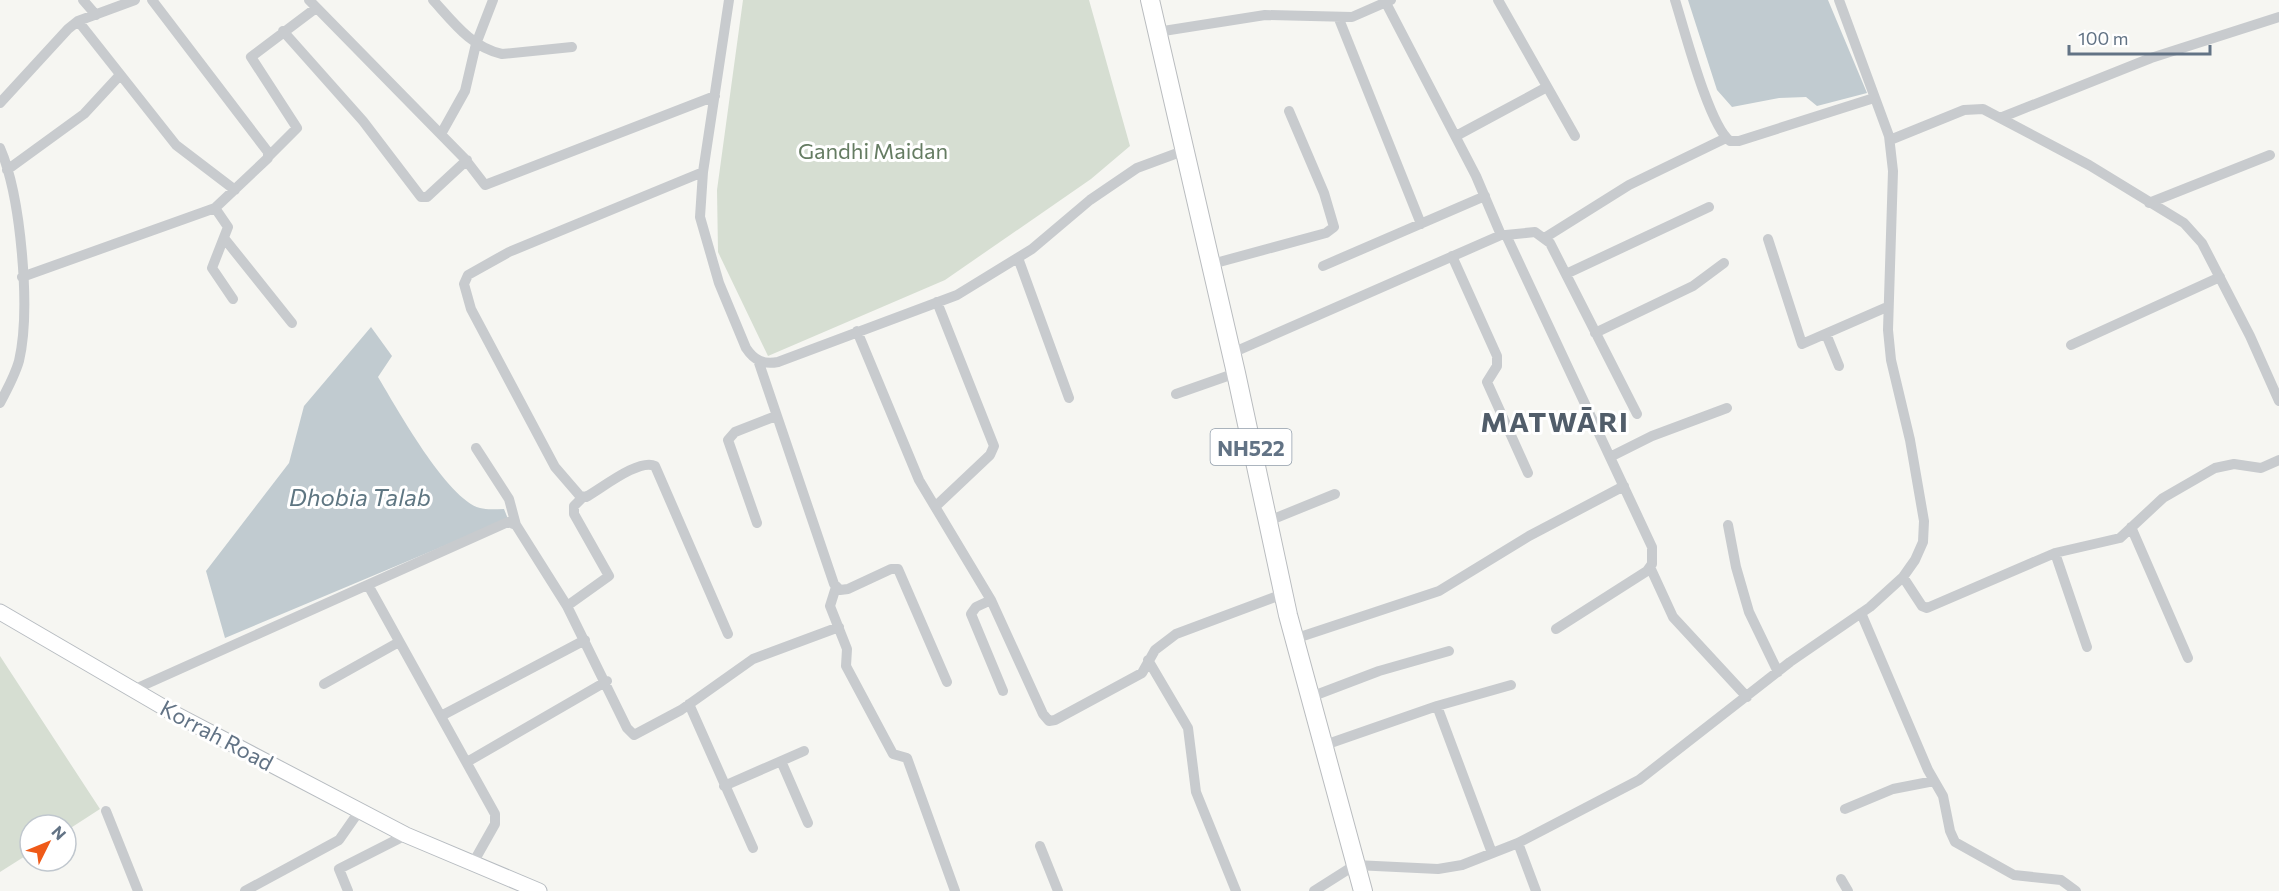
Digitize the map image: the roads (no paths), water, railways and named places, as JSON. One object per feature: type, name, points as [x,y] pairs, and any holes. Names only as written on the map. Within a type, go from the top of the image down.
[{"type":"highway","name":"NH522","points":[[1150,0],[1183,152],[1232,352],[1283,594],[1308,698],[1363,891]]},
{"type":"main road","name":"Korrah Road","points":[[0,612],[133,690],[406,835],[539,891]]},
{"type":"street","points":[[82,0],[96,15]]},
{"type":"street","points":[[0,103],[57,39],[78,21],[135,0]]},
{"type":"street","points":[[152,0],[269,156]]},
{"type":"street","points":[[433,0],[476,45],[502,54],[572,47]]},
{"type":"street","points":[[441,134],[465,91],[476,45],[493,0]]},
{"type":"street","points":[[729,0],[703,172],[700,217],[706,242],[719,283],[746,348],[758,360],[836,587],[830,606],[847,649],[848,670],[893,753],[907,758],[955,891]]},
{"type":"street","points":[[1498,0],[1575,136]]},
{"type":"street","points":[[1675,0],[1702,88],[1725,138],[1730,141],[1739,141],[1874,98]]},
{"type":"street","points":[[1314,891],[1355,866],[1438,868],[1462,865],[1518,843],[1639,780],[1778,672],[1861,613],[1903,577],[1915,560],[1923,542],[1924,521],[1918,479],[1891,360],[1887,307],[1893,182],[1890,140],[1840,0]]},
{"type":"street","points":[[1157,32],[1265,15],[1339,19],[1352,17],[1388,1],[1456,136],[1648,533],[1652,547],[1650,567],[1673,617],[1746,698]]},
{"type":"street","points":[[22,277],[215,208],[235,190],[297,128],[251,57],[313,4],[466,160],[485,185],[715,96]]},
{"type":"street","points":[[2000,118],[2151,58],[2279,17]]},
{"type":"street","points":[[1339,19],[1421,224]]},
{"type":"street","points":[[78,21],[184,154],[235,190]]},
{"type":"street","points":[[283,31],[363,121],[421,197],[427,197],[466,160]]},
{"type":"street","points":[[7,170],[84,114],[120,75]]},
{"type":"street","points":[[1456,136],[1547,87]]},
{"type":"street","points":[[1890,140],[1964,110],[1983,109],[2089,165],[2174,216],[2197,235],[2250,336],[2279,401]]},
{"type":"street","points":[[1212,264],[1326,233],[1334,227],[1324,193],[1289,111]]},
{"type":"street","points":[[1545,237],[1629,185],[1725,138]]},
{"type":"street","points":[[0,148],[20,228],[24,320],[19,361],[0,403]]},
{"type":"street","points":[[758,360],[778,362],[957,295],[1032,249],[1090,200],[1137,168],[1183,152]]},
{"type":"street","points":[[2149,203],[2270,155]]},
{"type":"street","points":[[583,497],[576,492],[550,456],[471,309],[464,284],[465,279],[509,252],[703,172]]},
{"type":"street","points":[[1323,266],[1485,196]]},
{"type":"street","points":[[1566,274],[1709,207]]},
{"type":"street","points":[[215,208],[228,224],[212,268],[233,299]]},
{"type":"street","points":[[1232,352],[1504,235],[1535,232],[1545,237],[1566,274],[1637,414]]},
{"type":"street","points":[[224,238],[292,323]]},
{"type":"street","points":[[1768,239],[1802,344],[1887,307]]},
{"type":"street","points":[[1452,256],[1497,356],[1497,366],[1487,382],[1528,473]]},
{"type":"street","points":[[1018,258],[1069,398]]},
{"type":"street","points":[[1596,333],[1693,286],[1724,263]]},
{"type":"street","points":[[2072,345],[2220,278]]},
{"type":"street","points":[[936,506],[990,455],[994,446],[937,302]]},
{"type":"street","points":[[857,331],[919,480],[991,600],[1038,704],[1049,721],[1055,720],[1138,676],[1144,671],[1148,660],[1160,645],[1176,633],[1283,594]]},
{"type":"street","points":[[1826,334],[1839,366]]},
{"type":"street","points":[[1176,394],[1236,373]]},
{"type":"street","points":[[1610,457],[1653,436],[1727,408]]},
{"type":"street","points":[[757,523],[728,440],[735,432],[776,416]]},
{"type":"street","points":[[476,448],[509,499],[516,525],[567,606],[606,681],[627,728],[634,735],[689,704],[753,659],[838,627]]},
{"type":"street","points":[[1903,577],[1922,606],[1927,608],[2055,554],[2115,540],[2163,498],[2215,468],[2234,464],[2260,468],[2279,460]]},
{"type":"street","points":[[567,606],[609,576],[574,514],[574,506],[583,497],[628,472],[654,465],[728,634]]},
{"type":"street","points":[[1294,639],[1439,591],[1529,537],[1624,486]]},
{"type":"street","points":[[1266,522],[1335,494]]},
{"type":"street","points":[[133,690],[505,522],[516,525]]},
{"type":"street","points":[[1728,525],[1736,567],[1749,612],[1778,672]]},
{"type":"street","points":[[2132,527],[2188,658]]},
{"type":"street","points":[[2055,554],[2087,647]]},
{"type":"street","points":[[1556,629],[1639,577],[1650,567]]},
{"type":"street","points":[[836,587],[848,589],[891,569],[898,569],[947,682]]},
{"type":"street","points":[[368,585],[467,762],[496,819],[473,863]]},
{"type":"street","points":[[991,600],[976,607],[972,614],[1003,690]]},
{"type":"street","points":[[1861,613],[1934,781],[1945,801],[1950,831],[1955,842],[1962,848],[2014,875],[2061,880],[2076,891]]},
{"type":"street","points":[[441,716],[585,640]]},
{"type":"street","points":[[324,684],[399,642]]},
{"type":"street","points":[[1308,698],[1379,671],[1449,651]]},
{"type":"street","points":[[1148,660],[1188,728],[1196,792],[1236,891]]},
{"type":"street","points":[[467,762],[606,681]]},
{"type":"street","points":[[1322,746],[1437,706],[1511,685]]},
{"type":"street","points":[[689,704],[753,848]]},
{"type":"street","points":[[1437,706],[1492,853]]},
{"type":"street","points":[[724,786],[804,751]]},
{"type":"street","points":[[781,761],[808,823]]},
{"type":"street","points":[[1845,809],[1893,789],[1934,781]]},
{"type":"street","points":[[245,891],[339,840],[360,810]]},
{"type":"street","points":[[106,811],[138,891]]},
{"type":"street","points":[[348,891],[339,869],[406,835]]},
{"type":"street","points":[[1518,843],[1536,891]]},
{"type":"street","points":[[1040,846],[1058,891]]},
{"type":"street","points":[[1841,879],[1848,891]]},
{"type":"water","points":[[1688,0],[1828,0],[1867,93],[1817,106],[1806,97],[1779,98],[1732,107],[1717,90]]},
{"type":"water","name":"Dhobia Talab","points":[[371,327],[392,356],[378,377],[423,450],[438,471],[467,501],[483,509],[504,509],[508,519],[225,638],[206,571],[289,463],[304,406]]},
{"type":"district","name":"MATWĀRI","points":[[1555,421]]},
{"type":"park label","name":"Gandhi Maidan","points":[[873,150]]}]
